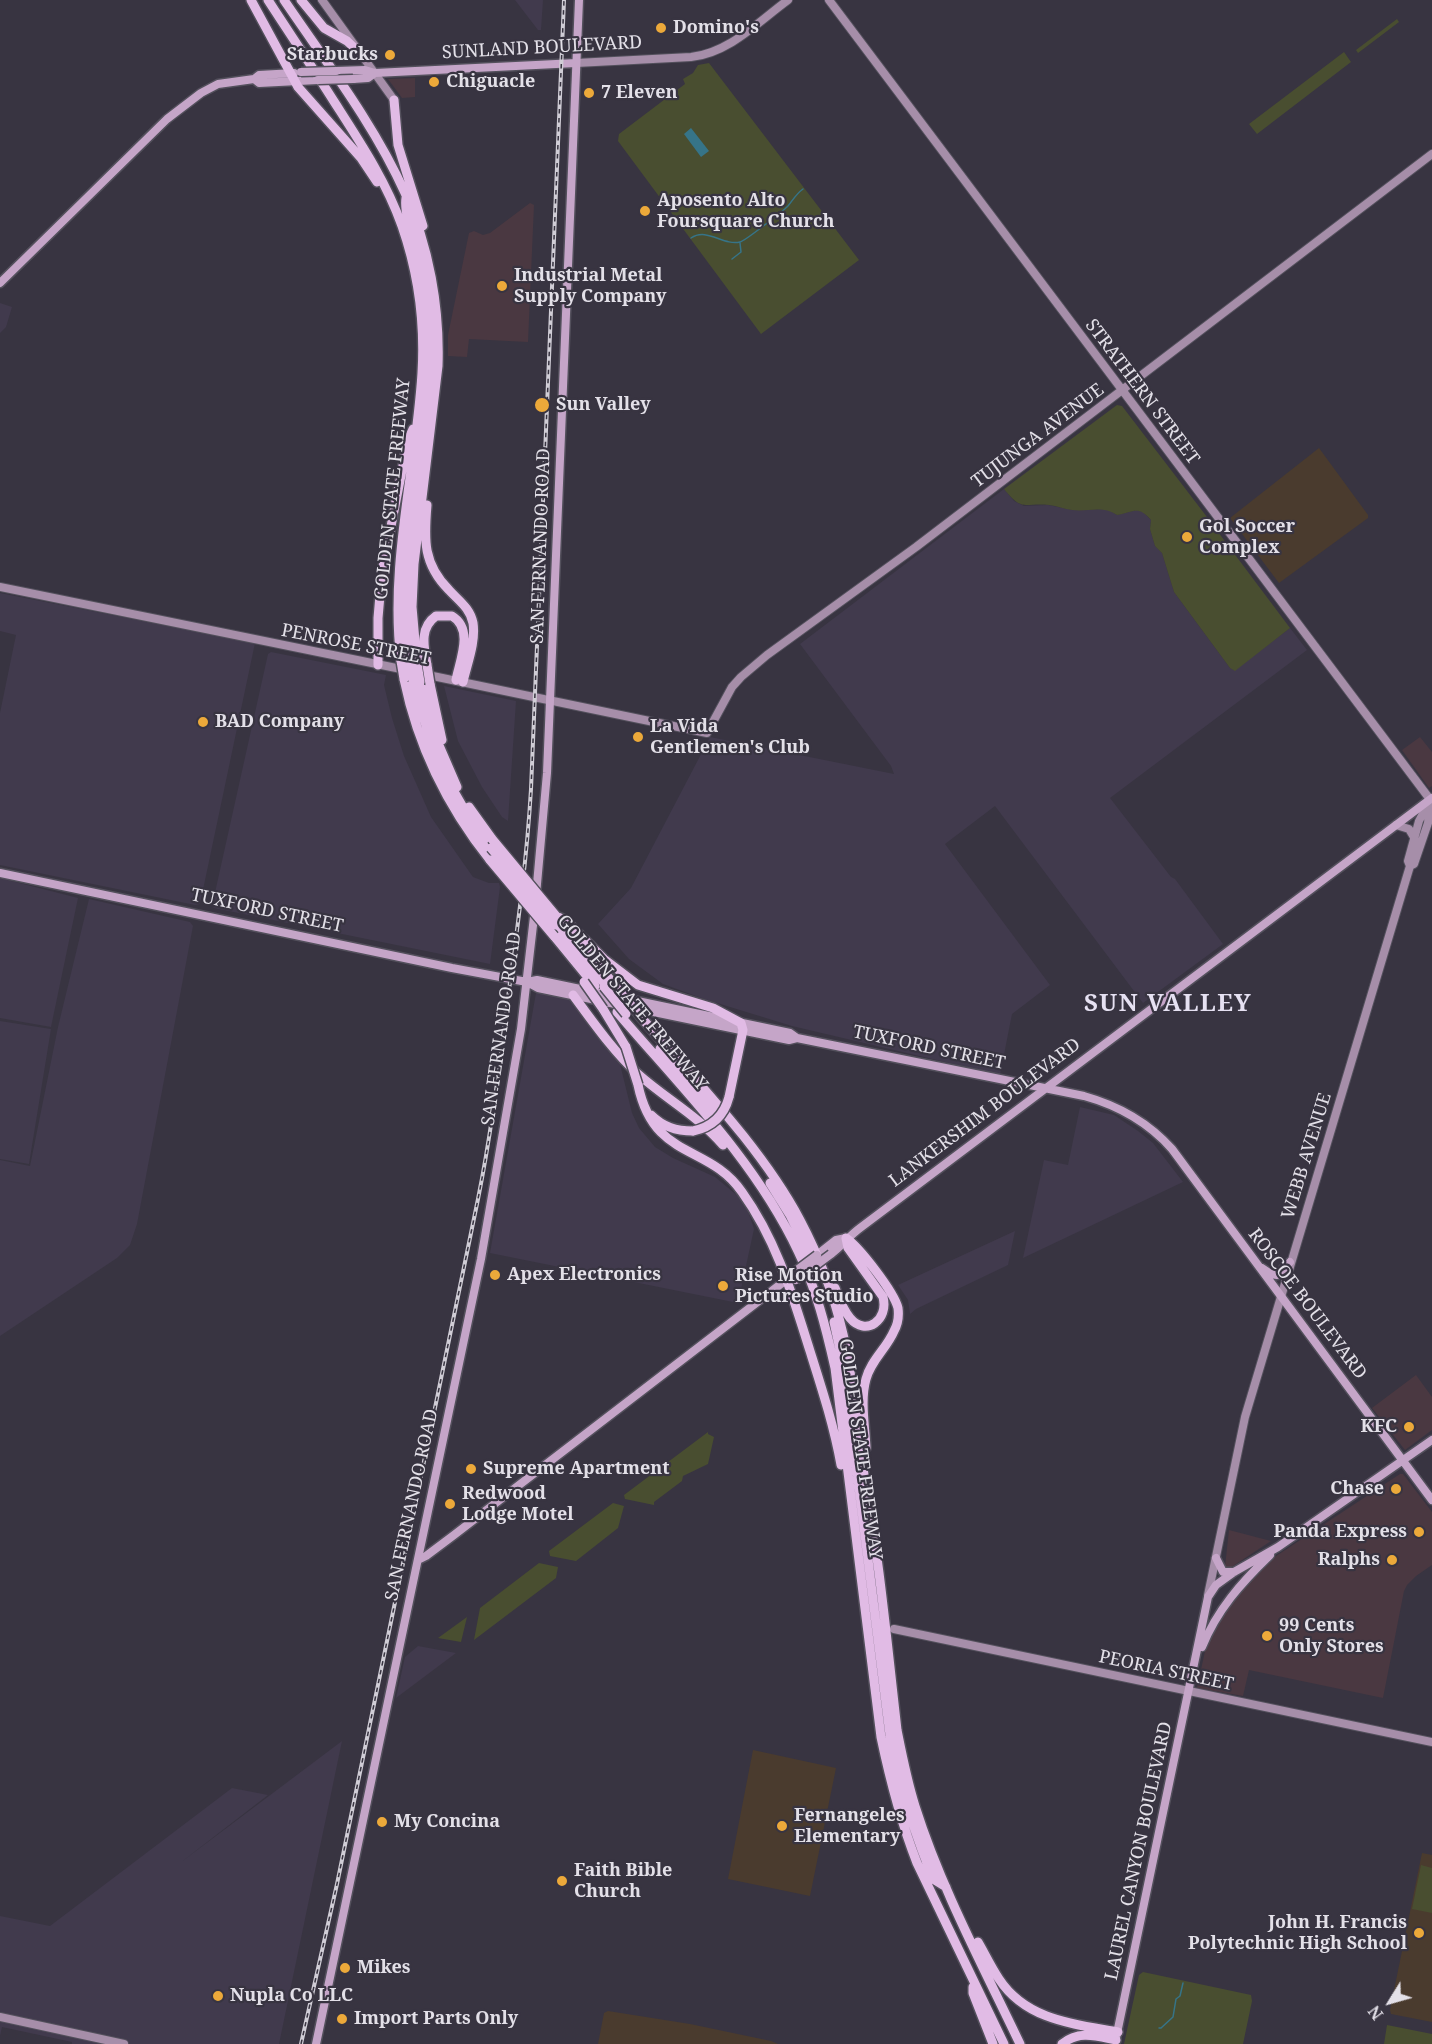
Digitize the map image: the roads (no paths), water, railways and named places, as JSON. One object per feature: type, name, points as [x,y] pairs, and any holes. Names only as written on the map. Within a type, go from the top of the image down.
[{"type":"highway","points":[[251,0],[296,82],[361,158],[412,241],[421,277],[428,342],[424,404],[403,582],[403,628],[412,663]]},
{"type":"highway","name":"GOLDEN STATE FREEWAY","points":[[268,0],[368,153],[387,190],[403,228],[418,293],[422,329],[422,372],[398,579],[397,620],[412,663],[415,681],[446,762],[491,850],[556,930],[620,991],[629,1014],[748,1168],[786,1226],[810,1278],[828,1336],[838,1390],[880,1725],[888,1771],[906,1835],[1004,2044]]},
{"type":"highway","points":[[275,0],[292,27],[294,39]]},
{"type":"highway","name":"GOLDEN STATE FREEWAY","points":[[284,0],[374,134],[406,195],[427,255],[439,345],[414,564],[412,663],[419,736],[442,788],[463,825],[491,850],[603,987],[757,1154],[800,1220],[818,1259],[843,1334],[866,1481],[897,1730],[915,1804],[946,1887],[1020,2044]]},
{"type":"highway","points":[[301,0],[324,28],[347,41],[363,56]]},
{"type":"highway","points":[[394,100],[398,145],[420,214],[427,255]]},
{"type":"highway","points":[[406,195],[405,208],[417,244],[429,307],[431,351],[430,379],[406,576],[407,636],[412,663]]},
{"type":"highway","points":[[378,665],[378,618],[382,572],[408,440],[417,421]]},
{"type":"highway","points":[[429,440],[430,471],[425,547],[439,579],[467,607],[471,618],[472,642],[460,681]]},
{"type":"highway","points":[[412,663],[424,642],[426,626],[436,616],[452,616],[462,625],[465,636],[460,681]]},
{"type":"highway","points":[[566,920],[604,959],[638,985],[713,1008],[742,1027],[729,1097],[725,1109],[717,1120],[693,1131],[676,1130],[655,1119],[646,1108],[626,1047],[584,982],[556,930],[566,920]]},
{"type":"highway","points":[[556,930],[758,1165],[790,1215],[827,1296],[843,1368],[891,1743],[904,1798],[933,1879],[946,1887]]},
{"type":"highway","points":[[573,995],[609,1042],[639,1075],[680,1105],[719,1141],[751,1180],[771,1211],[786,1226]]},
{"type":"highway","points":[[629,1014],[767,1184],[801,1244],[826,1305],[841,1370],[887,1739],[904,1811],[937,1893],[938,1907]]},
{"type":"highway","points":[[638,1085],[645,1110],[664,1137],[716,1168],[741,1190],[792,1278],[850,1491]]},
{"type":"highway","points":[[818,1259],[827,1268],[849,1318],[866,1326],[878,1322],[885,1311],[883,1298],[848,1248],[846,1238]]},
{"type":"highway","points":[[846,1238],[855,1244],[894,1298],[899,1315],[894,1332],[874,1360],[865,1384],[866,1481]]},
{"type":"highway","points":[[954,1904],[963,1913],[998,1978],[1022,2004],[1054,2020],[1116,2039]]},
{"type":"highway","points":[[972,1977],[973,1993],[993,2044]]},
{"type":"highway","points":[[1062,2044],[1082,2035],[1116,2039]]},
{"type":"main road","name":"SAN FERNANDO ROAD","points":[[316,2044],[481,1259],[516,1062],[527,982],[542,840],[551,700],[579,0]]},
{"type":"main road","name":"SUNLAND BOULEVARD","points":[[0,283],[167,118],[201,93],[218,84],[254,79],[260,75],[301,72],[365,70],[375,73],[576,63]]},
{"type":"main road","name":"SUNLAND BOULEVARD","points":[[254,79],[259,82],[296,82],[368,78],[375,73]]},
{"type":"main road","name":"LANKERSHIM BOULEVARD","points":[[418,1560],[792,1278],[830,1250],[840,1247],[846,1238],[1431,800]]},
{"type":"main road","name":"TUXFORD STREET","points":[[0,873],[527,982],[538,988],[693,1020],[742,1027]]},
{"type":"main road","name":"TUXFORD STREET","points":[[527,982],[537,980],[710,1016],[789,1040],[797,1038],[1108,1103],[1153,1129]]},
{"type":"main road","points":[[693,1020],[696,1016],[705,1018],[710,1016]]},
{"type":"main road","name":"ROSCOE BOULEVARD","points":[[1153,1129],[1172,1149],[1432,1500]]},
{"type":"main road","points":[[1258,1265],[1274,1275],[1280,1273],[1290,1262]]},
{"type":"main road","name":"LAUREL CANYON BOULEVARD","points":[[1116,2039],[1208,1597],[1216,1585],[1234,1572],[1278,1547],[1404,1462],[1432,1440]]},
{"type":"main road","points":[[424,1531],[427,1540],[432,1543],[454,1535]]},
{"type":"main road","name":"LAUREL CANYON BOULEVARD","points":[[1195,1664],[1206,1636],[1227,1600],[1278,1547]]},
{"type":"main road","points":[[1216,1558],[1223,1572],[1234,1572]]},
{"type":"street","points":[[322,0],[394,100]]},
{"type":"street","name":"SUNLAND BOULEVARD","points":[[576,63],[709,54],[727,46],[788,0]]},
{"type":"street","name":"STRATHERN STREET","points":[[829,0],[1123,390],[1217,519],[1431,800]]},
{"type":"street","name":"TUJUNGA AVENUE","points":[[707,733],[732,687],[741,676],[767,655],[897,561],[1432,154]]},
{"type":"street","name":"PENROSE STREET","points":[[0,586],[707,733]]},
{"type":"street","name":"WEBB AVENUE","points":[[1410,866],[1414,864],[1430,822],[1431,800]]},
{"type":"street","name":"WEBB AVENUE","points":[[1208,1597],[1245,1417],[1410,866],[1408,861],[1419,821],[1431,800]]},
{"type":"street","points":[[1396,825],[1409,829],[1415,839]]},
{"type":"street","name":"PEORIA STREET","points":[[894,1629],[1432,1742]]},
{"type":"street","points":[[0,2017],[124,2044]]},
{"type":"water","points":[[691,128],[709,151],[701,157],[684,134]]},
{"type":"waterway","points":[[691,238],[697,235],[709,235],[727,242],[740,242],[785,209],[803,189]]},
{"type":"waterway","points":[[732,259],[741,252],[740,243]]},
{"type":"waterway","points":[[1159,2028],[1173,2017],[1176,1999],[1180,1996],[1183,1983]]},
{"type":"railway","points":[[301,2044],[337,1884],[478,1199],[492,1121],[516,940],[531,789],[564,0]]},
{"type":"place","name":"Domino's","points":[[661,28]]},
{"type":"place","name":"Starbucks","points":[[390,55]]},
{"type":"place","name":"Chiguacle","points":[[434,82]]},
{"type":"place","name":"7 Eleven","points":[[589,93]]},
{"type":"place","name":"Aposento Alto Foursquare Church","points":[[645,211]]},
{"type":"place","name":"Industrial Metal Supply Company","points":[[502,286]]},
{"type":"place","name":"Sun Valley","points":[[542,405]]},
{"type":"place","name":"Gol Soccer Complex","points":[[1187,537]]},
{"type":"place","name":"BAD Company","points":[[203,722]]},
{"type":"place","name":"La Vida Gentlemen's Club","points":[[638,737]]},
{"type":"place","name":"Apex Electronics","points":[[495,1275]]},
{"type":"place","name":"Rise Motion Pictures Studio","points":[[723,1286]]},
{"type":"place","name":"KFC","points":[[1409,1427]]},
{"type":"place","name":"Supreme Apartment","points":[[471,1469]]},
{"type":"place","name":"Chase","points":[[1396,1489]]},
{"type":"place","name":"Redwood Lodge Motel","points":[[450,1504]]},
{"type":"place","name":"Panda Express","points":[[1419,1532]]},
{"type":"place","name":"Ralphs","points":[[1392,1560]]},
{"type":"place","name":"99 Cents Only Stores","points":[[1267,1636]]},
{"type":"place","name":"My Concina","points":[[382,1822]]},
{"type":"place","name":"Fernangeles Elementary","points":[[782,1826]]},
{"type":"place","name":"Faith Bible Church","points":[[562,1881]]},
{"type":"place","name":"John H. Francis Polytechnic High School","points":[[1419,1933]]},
{"type":"place","name":"Mikes","points":[[345,1968]]},
{"type":"place","name":"Nupla Co LLC","points":[[218,1996]]},
{"type":"place","name":"Import Parts Only","points":[[342,2019]]},
{"type":"district","name":"SUN VALLEY","points":[[1168,1004]]}]
